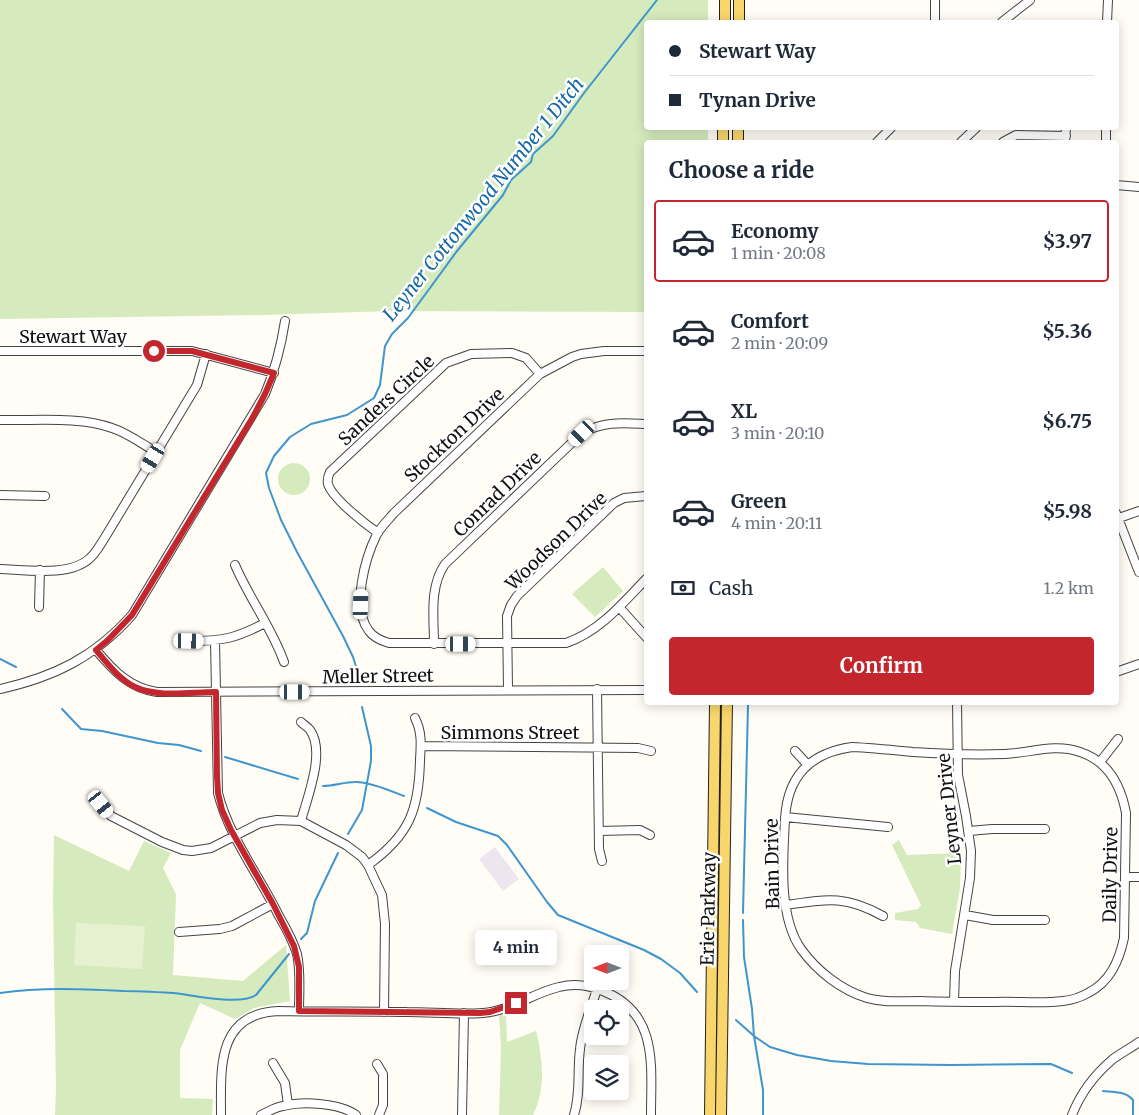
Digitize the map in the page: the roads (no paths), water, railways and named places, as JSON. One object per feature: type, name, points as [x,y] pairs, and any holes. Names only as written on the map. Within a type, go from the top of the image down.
[{"type":"main road","points":[[725,0],[725,20]]},
{"type":"main road","points":[[739,0],[739,20]]},
{"type":"main road","name":"Erie Parkway","points":[[710,1115],[716,705]]},
{"type":"main road","name":"Erie Parkway","points":[[721,1115],[727,705]]},
{"type":"street","points":[[935,0],[935,20]]},
{"type":"street","points":[[1005,20],[1030,0]]},
{"type":"street","points":[[1107,20],[1108,0]]},
{"type":"street","points":[[879,140],[889,130]]},
{"type":"street","points":[[963,140],[974,130]]},
{"type":"street","points":[[1007,140],[1016,135],[1066,135]]},
{"type":"street","points":[[1119,185],[1139,187]]},
{"type":"street","points":[[0,688],[21,684],[47,675],[96,650],[120,629],[142,600],[253,417],[274,373],[285,320]]},
{"type":"street","name":"Stewart Way","points":[[0,351],[192,351],[274,373]]},
{"type":"street","name":"Stockton Drive","points":[[434,644],[396,644],[384,642],[376,638],[369,631],[364,621],[361,604],[363,572],[378,533],[394,513],[540,374],[581,354],[604,351],[644,351]]},
{"type":"street","name":"Sanders Circle","points":[[378,533],[358,519],[331,490],[327,480],[330,472],[446,363],[458,357],[480,353],[512,353],[526,358],[540,374]]},
{"type":"street","points":[[0,570],[61,570],[76,567],[90,558],[104,539],[197,385],[206,354]]},
{"type":"street","points":[[0,420],[81,421],[96,423],[113,428],[156,452]]},
{"type":"street","name":"Conrad Drive","points":[[434,644],[434,591],[437,578],[445,564],[582,433],[593,427],[605,424],[644,424]]},
{"type":"street","points":[[0,495],[45,496]]},
{"type":"street","name":"Woodson Drive","points":[[508,689],[507,616],[511,605],[521,592],[614,504],[624,498],[644,496]]},
{"type":"street","points":[[1119,517],[1139,512]]},
{"type":"street","points":[[1119,522],[1139,572]]},
{"type":"street","points":[[235,565],[279,648],[284,662]]},
{"type":"street","points":[[39,608],[40,570]]},
{"type":"street","points":[[434,644],[566,643],[590,631],[644,581]]},
{"type":"street","points":[[618,607],[644,635]]},
{"type":"street","points":[[189,641],[215,641],[244,634],[265,623]]},
{"type":"street","points":[[215,641],[218,793],[222,810],[235,836],[291,937],[299,967],[299,1011]]},
{"type":"street","name":"Meller Street","points":[[96,650],[115,672],[134,686],[146,691],[170,693],[508,689],[644,690]]},
{"type":"street","points":[[1119,671],[1139,664]]},
{"type":"street","points":[[597,689],[599,849],[602,861]]},
{"type":"street","name":"Leyner Drive","points":[[954,1002],[955,971],[970,878],[971,850],[958,775],[958,705]]},
{"type":"street","points":[[368,865],[396,842],[413,814],[419,793],[421,746],[420,728],[415,718]]},
{"type":"street","points":[[302,722],[311,731],[316,755],[315,768],[302,821]]},
{"type":"street","points":[[1100,762],[1118,739]]},
{"type":"street","name":"Simmons Street","points":[[421,746],[638,748],[651,751]]},
{"type":"street","name":"Bain Drive","points":[[954,1002],[887,1001],[868,998],[847,990],[826,976],[802,950],[790,926],[784,889],[785,817],[789,792],[807,764],[837,749],[852,747],[957,754]]},
{"type":"street","name":"Daily Drive","points":[[954,1002],[1063,1001],[1089,993],[1100,986],[1113,970],[1121,954],[1124,938],[1126,813],[1124,799],[1119,786],[1110,772],[1100,762],[1079,751],[1064,748],[1047,748],[1007,754],[957,754]]},
{"type":"street","points":[[795,751],[807,764]]},
{"type":"street","points":[[101,804],[111,816],[162,842],[183,850],[192,851],[211,848],[260,823],[277,820],[302,821],[346,845],[362,857],[368,865],[382,894],[384,908],[384,1012]]},
{"type":"street","points":[[785,817],[888,827]]},
{"type":"street","points":[[969,831],[1045,829]]},
{"type":"street","points":[[600,831],[640,830],[650,835]]},
{"type":"street","points":[[1125,877],[1139,877]]},
{"type":"street","points":[[786,904],[833,899],[855,903],[883,916]]},
{"type":"street","points":[[179,932],[220,929],[232,926],[273,904]]},
{"type":"street","points":[[965,915],[993,920],[1045,920]]},
{"type":"street","points":[[221,1115],[222,1062],[230,1037],[237,1026],[248,1018],[260,1013],[278,1010],[490,1012],[559,987],[584,985]]},
{"type":"street","points":[[574,1115],[577,1104],[582,1034],[597,990]]},
{"type":"street","points":[[599,990],[623,1002],[637,1018],[647,1036],[651,1049],[651,1115]]},
{"type":"street","points":[[462,1115],[464,1013]]},
{"type":"street","points":[[1072,1115],[1084,1089],[1092,1079],[1114,1059],[1139,1042]]},
{"type":"street","points":[[273,1063],[285,1084],[288,1105]]},
{"type":"street","points":[[378,1064],[383,1074],[383,1105],[379,1115]]},
{"type":"street","points":[[261,1115],[288,1105],[340,1107],[356,1115]]},
{"type":"waterway","name":"Leyner Cottonwood Number 1 Ditch","points":[[360,679],[353,657],[343,636],[281,520],[269,488],[266,473],[274,456],[290,437],[311,424],[347,415],[374,398],[380,385],[385,346],[392,334],[408,318],[457,251],[503,195],[511,180],[531,162],[533,154],[553,136],[657,0]]},
{"type":"waterway","points":[[0,659],[16,667]]},
{"type":"waterway","points":[[743,913],[748,705]]},
{"type":"waterway","name":"Leyner Cottonwood Number 1 Ditch","points":[[348,834],[362,810],[371,761],[371,746],[362,707]]},
{"type":"waterway","points":[[62,709],[81,729],[179,745],[201,751]]},
{"type":"waterway","points":[[225,757],[298,779]]},
{"type":"waterway","name":"Leyner Cottonwood Number 1 Ditch","points":[[323,786],[360,782],[404,796]]},
{"type":"waterway","points":[[427,808],[456,822],[498,836],[507,845],[558,915],[644,950],[661,959],[680,973],[697,992]]},
{"type":"waterway","name":"Leyner Cottonwood Number 1 Ditch","points":[[301,939],[307,933],[315,901],[338,853]]},
{"type":"waterway","points":[[743,920],[744,957],[754,1036],[770,1047],[797,1055],[831,1061],[868,1064],[1051,1064],[1072,1073]]},
{"type":"waterway","name":"Leyner Cottonwood Number 1 Ditch","points":[[0,993],[46,989],[77,989],[173,993],[239,1000],[256,995],[289,954]]},
{"type":"waterway","points":[[736,1020],[754,1036],[763,1090],[763,1115]]},
{"type":"waterway","points":[[1103,1091],[1119,1092],[1130,1097],[1133,1100],[1133,1115]]}]
